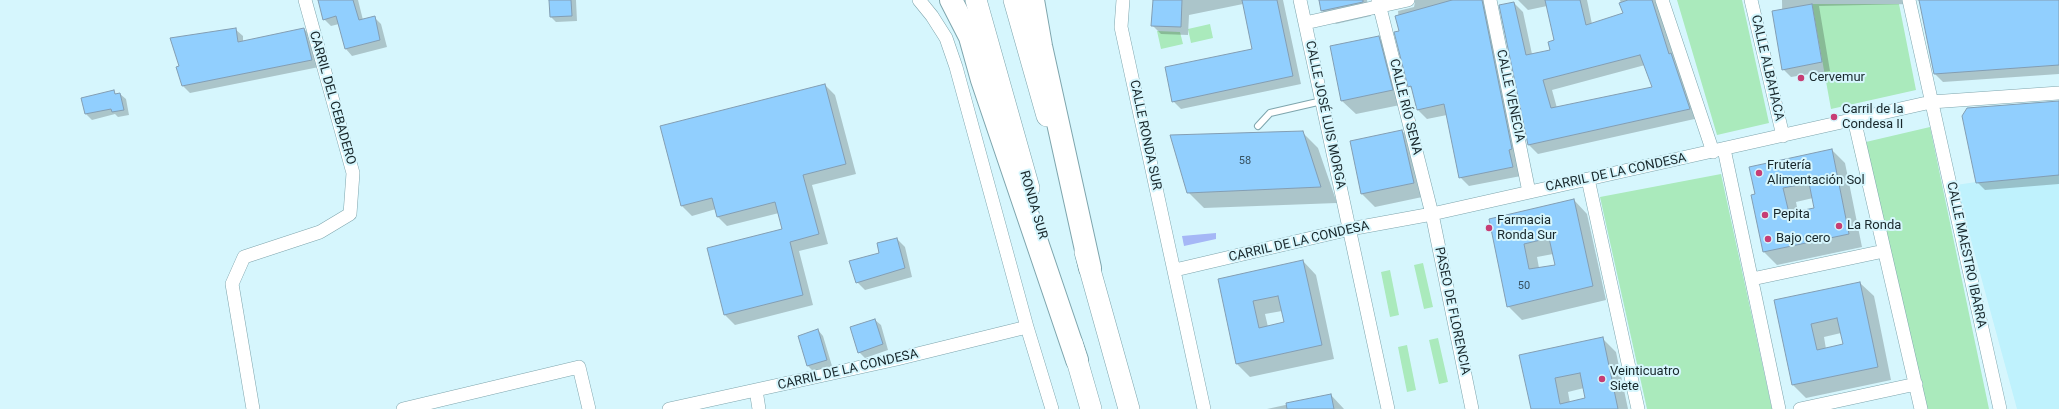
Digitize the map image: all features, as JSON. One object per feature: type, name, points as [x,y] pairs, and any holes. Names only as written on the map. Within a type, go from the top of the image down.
[{"type":"highway","points":[[951,0],[970,37],[985,88],[1076,360]]},
{"type":"highway","points":[[1033,0],[1041,46],[1090,268]]},
{"type":"main road","name":"RONDA SUR","points":[[976,0],[1091,409]]},
{"type":"main road","points":[[1014,0],[1129,409]]},
{"type":"street","name":"CARRIL DEL CEBADERO","points":[[253,409],[232,284],[244,257],[320,232],[350,214],[353,173],[305,0]]},
{"type":"street","points":[[919,0],[932,16],[946,38],[956,67],[1027,327],[1052,409]]},
{"type":"street","name":"CALLE RONDA SUR","points":[[1123,0],[1121,27],[1204,409]]},
{"type":"street","name":"CALLE JOSÉ LUIS MORGA","points":[[1300,0],[1350,229]]},
{"type":"street","points":[[1305,24],[1379,4],[1408,0]]},
{"type":"street","name":"CALLE VENECIA","points":[[1490,0],[1529,192]]},
{"type":"street","points":[[1662,0],[1719,150],[1752,279],[1779,409]]},
{"type":"street","name":"CALLE ALBAHACA","points":[[1751,0],[1783,136]]},
{"type":"street","name":"CALLE MAESTRO IBARRA","points":[[1909,0],[2000,409]]},
{"type":"street","name":"CALLE RÍO SENA","points":[[1379,4],[1432,214]]},
{"type":"street","name":"CARRIL DE LA CONDESA","points":[[1174,270],[1350,229],[1432,214],[1931,102],[2059,93]]},
{"type":"street","points":[[1854,119],[1921,409]]},
{"type":"street","points":[[1588,178],[1638,409]]},
{"type":"street","name":"PASEO DE FLORENCIA","points":[[1432,214],[1472,409]]},
{"type":"street","points":[[1350,229],[1388,409]]},
{"type":"street","points":[[1752,279],[1884,251]]},
{"type":"street","name":"CARRIL DE LA CONDESA","points":[[669,409],[897,359],[1027,327]]},
{"type":"street","points":[[403,409],[579,367],[589,409]]},
{"type":"street","points":[[1800,409],[1916,384]]},
{"type":"street","points":[[756,390],[759,409]]},
{"type":"lane","points":[[1258,126],[1270,113],[1322,101]]},
{"type":"shaded area","points":[[2059,101],[2059,409],[2017,409],[1956,185],[1976,182],[1962,116],[1967,108]]},
{"type":"green space","points":[[1677,0],[1742,0],[1769,123],[1717,135]]},
{"type":"green space","points":[[1812,4],[1899,4],[1916,90],[1831,109]]},
{"type":"green space","points":[[1210,24],[1213,38],[1191,43],[1188,29]]},
{"type":"green space","points":[[1157,31],[1180,32],[1183,44],[1161,49]]},
{"type":"green space","points":[[1930,127],[1989,409],[1916,409],[1853,145]]},
{"type":"green space","points":[[1721,174],[1772,409],[1647,409],[1600,197]]},
{"type":"green space","points":[[1423,263],[1433,307],[1424,309],[1414,265]]},
{"type":"green space","points":[[1390,270],[1399,315],[1390,317],[1381,272]]},
{"type":"green space","points":[[1438,338],[1448,382],[1439,384],[1429,340]]},
{"type":"green space","points":[[1407,345],[1416,390],[1407,392],[1398,347]]},
{"type":"water","points":[[1216,233],[1216,239],[1184,246],[1182,236]]},
{"type":"building","points":[[318,0],[353,0],[359,20],[375,16],[380,40],[345,49],[336,16],[323,20]]},
{"type":"building","points":[[549,0],[571,0],[572,16],[550,17]]},
{"type":"building","points":[[1153,0],[1182,0],[1181,27],[1151,26]]},
{"type":"building","points":[[1242,0],[1277,0],[1293,76],[1172,102],[1165,67],[1252,49]]},
{"type":"building","points":[[1319,0],[1363,0],[1363,2],[1321,11]]},
{"type":"building","points":[[1452,0],[1482,0],[1512,149],[1509,150],[1513,167],[1459,178],[1444,104],[1417,110],[1411,86],[1408,87],[1394,32],[1399,31],[1395,16]]},
{"type":"building","points":[[1545,0],[1580,0],[1586,25],[1623,13],[1619,3],[1628,0],[1652,0],[1669,54],[1671,53],[1690,109],[1528,145],[1499,5],[1514,2],[1526,55],[1550,50],[1548,42],[1554,40]],"holes":[[[1640,55],[1652,87],[1551,108],[1543,80]]]},
{"type":"building","points":[[1919,0],[2059,0],[2059,65],[1934,74]]},
{"type":"building","points":[[1812,4],[1822,62],[1782,70],[1772,11]]},
{"type":"building","points":[[236,28],[238,42],[304,28],[312,60],[182,86],[176,67],[179,66],[170,38]]},
{"type":"building","points":[[1379,36],[1393,90],[1341,101],[1330,46]]},
{"type":"building","points":[[825,84],[846,164],[803,175],[819,234],[790,242],[803,295],[724,315],[707,248],[782,229],[775,202],[717,217],[712,198],[681,206],[660,126]]},
{"type":"building","points":[[114,90],[115,94],[120,93],[124,110],[112,112],[111,109],[85,114],[81,98]]},
{"type":"building","points":[[2059,101],[2059,175],[1976,183],[1962,116],[1967,108]]},
{"type":"building","points":[[1402,130],[1414,183],[1361,194],[1350,141]]},
{"type":"building","points":[[1303,131],[1321,187],[1187,193],[1170,135]]},
{"type":"building","points":[[1832,149],[1849,234],[1763,252],[1751,195],[1755,194],[1749,167]],"holes":[[[1809,183],[1814,208],[1789,213],[1783,188]]]},
{"type":"building","points":[[1574,199],[1593,286],[1507,307],[1489,219]],"holes":[[[1549,238],[1555,265],[1529,269],[1524,244]]]},
{"type":"building","points":[[897,238],[905,268],[856,283],[849,261],[879,253],[877,243]]},
{"type":"building","points":[[1303,260],[1322,345],[1236,364],[1218,279]],"holes":[[[1278,296],[1284,322],[1259,328],[1253,301]]]},
{"type":"building","points":[[1860,282],[1878,367],[1792,385],[1774,300]],"holes":[[[1837,318],[1843,344],[1817,350],[1811,324]]]},
{"type":"building","points":[[875,319],[883,344],[858,353],[850,327]]},
{"type":"building","points":[[818,329],[827,360],[807,366],[798,336]]},
{"type":"building","points":[[1603,337],[1618,409],[1531,409],[1519,355]],"holes":[[[1580,373],[1585,398],[1560,404],[1555,378]]]},
{"type":"building","points":[[1331,394],[1334,409],[1287,409],[1286,403]]},
{"type":"place","name":"Cervemur","points":[[1801,78]]},
{"type":"place","name":"Carril de la Condesa II","points":[[1834,117]]},
{"type":"place","name":"Frutería Alimentación Sol","points":[[1759,173]]},
{"type":"place","name":"Pepita","points":[[1765,215]]},
{"type":"place","name":"La Ronda","points":[[1839,226]]},
{"type":"place","name":"Farmacia Ronda Sur","points":[[1489,228]]},
{"type":"place","name":"Bajo cero","points":[[1768,239]]},
{"type":"place","name":"Veinticuatro Siete","points":[[1602,379]]}]
